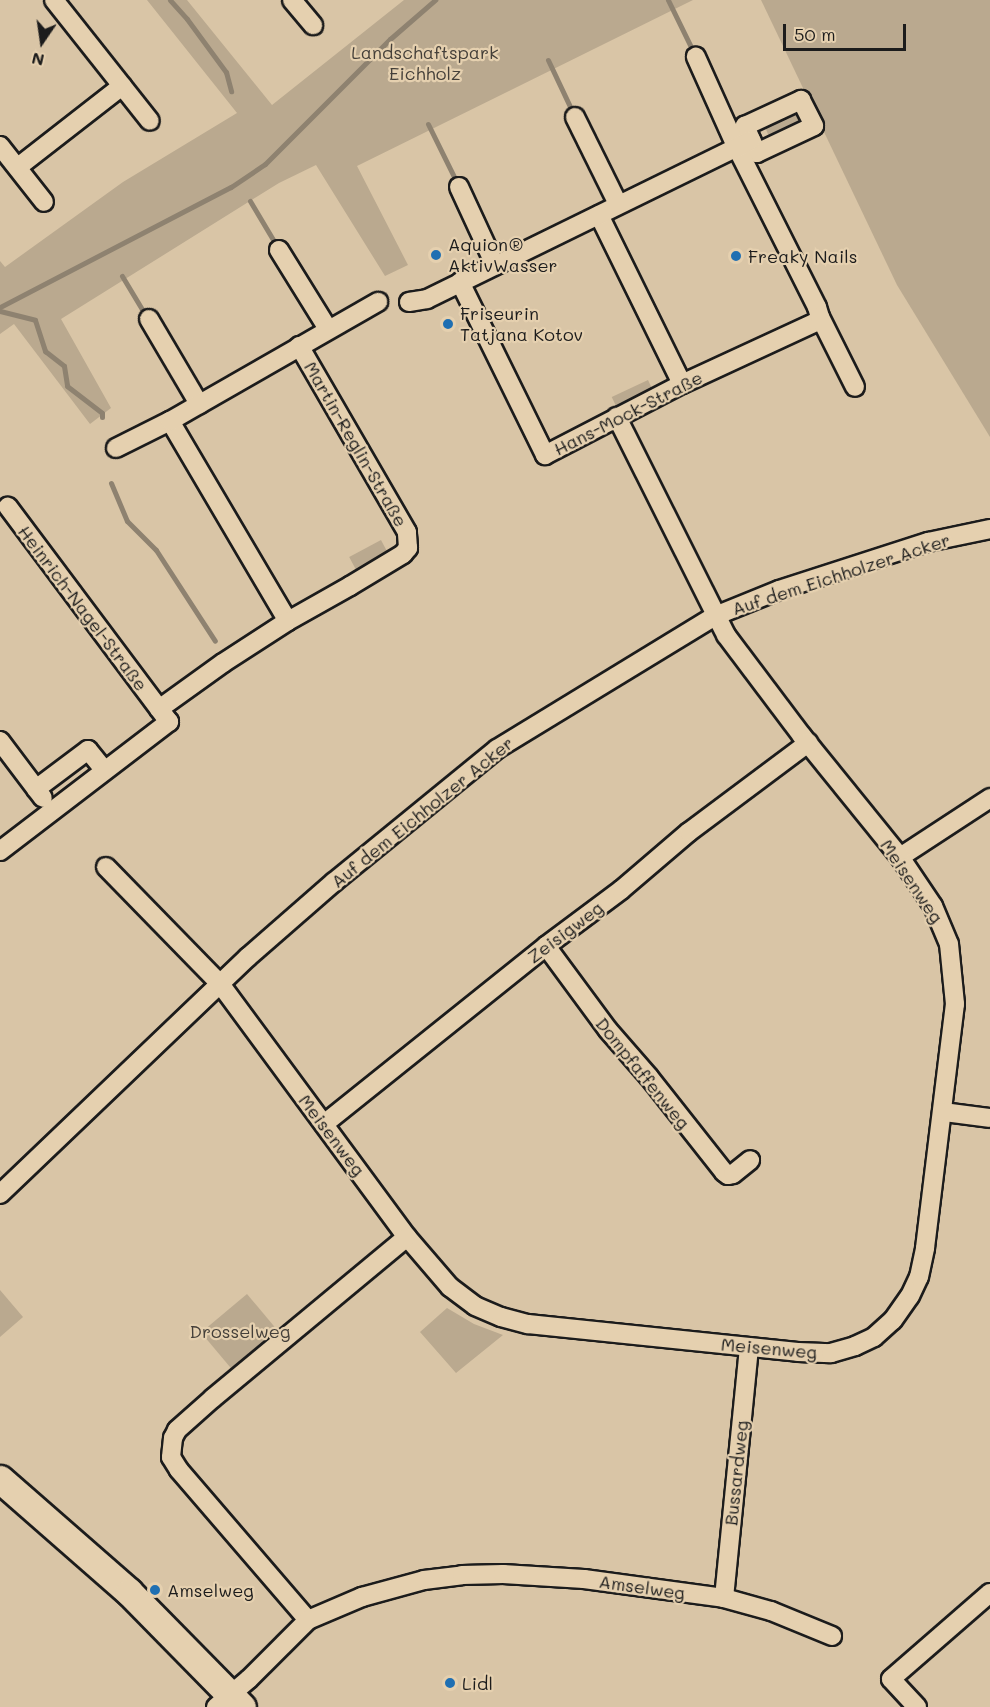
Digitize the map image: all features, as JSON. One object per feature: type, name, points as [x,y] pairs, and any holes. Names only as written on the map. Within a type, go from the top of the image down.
[{"type":"main road","points":[[0,1460],[101,1557],[129,1592],[229,1703]]},
{"type":"main road","points":[[0,1479],[129,1592]]},
{"type":"street","points":[[54,0],[150,121]]},
{"type":"street","points":[[292,0],[313,25]]},
{"type":"street","points":[[696,57],[744,143],[820,318],[855,387]]},
{"type":"street","points":[[18,167],[122,86]]},
{"type":"street","points":[[575,117],[618,204]]},
{"type":"street","points":[[409,302],[427,299],[744,143]]},
{"type":"street","points":[[0,146],[44,202]]},
{"type":"street","points":[[459,187],[495,264]]},
{"type":"street","points":[[599,215],[682,384]]},
{"type":"street","points":[[279,250],[328,329]]},
{"type":"street","name":"Hans-Mock-Straße","points":[[460,282],[545,455],[682,384],[813,324],[820,318]]},
{"type":"street","points":[[116,448],[170,421],[378,302]]},
{"type":"street","points":[[149,320],[199,404]]},
{"type":"street","name":"Martin-Reglin-Straße","points":[[224,662],[288,621],[403,554],[408,548],[407,532],[403,521],[299,346]]},
{"type":"street","name":"Meisenweg","points":[[106,867],[220,985],[406,1237],[450,1287],[476,1306],[501,1317],[528,1324],[749,1347],[831,1353],[855,1346],[874,1337],[893,1320],[910,1296],[919,1276],[944,1112],[955,1004],[949,945],[933,906],[900,857],[808,743],[715,616],[617,417]]},
{"type":"street","points":[[170,421],[288,621]]},
{"type":"street","name":"Heinrich-Nagel-Straße","points":[[0,851],[169,722],[8,507]]},
{"type":"street","name":"Auf dem Eichholzer Acker","points":[[0,1194],[220,985],[334,882],[497,749],[715,616],[779,590],[928,542],[990,529]]},
{"type":"street","name":"Heinrich-Nagel-Straße","points":[[159,709],[224,662]]},
{"type":"street","points":[[0,741],[51,810]]},
{"type":"street","name":"Zeisigweg","points":[[324,1124],[546,946],[621,890],[689,832],[808,743]]},
{"type":"street","points":[[36,789],[88,750],[104,770]]},
{"type":"street","points":[[900,857],[990,798]]},
{"type":"street","name":"Dompfaffenweg","points":[[546,946],[591,1008],[723,1172],[728,1175],[734,1174],[750,1160]]},
{"type":"street","points":[[944,1112],[990,1118]]},
{"type":"street","points":[[308,1620],[179,1470],[171,1457],[173,1438],[177,1430],[204,1405],[406,1237]]},
{"type":"street","name":"Bussardweg","points":[[724,1598],[749,1347]]},
{"type":"street","name":"Amselweg","points":[[229,1703],[308,1620],[362,1597],[424,1580],[462,1575],[503,1574],[574,1578],[724,1598],[771,1611],[832,1636]]},
{"type":"street","points":[[917,1707],[891,1678],[990,1593]]},
{"type":"green space","name":"Landschaftspark Eichholz","points":[[147,0],[187,0],[272,105],[404,0],[693,0],[357,166],[408,265],[385,276],[316,165],[279,183],[61,319],[111,408],[90,424],[14,324],[0,334],[0,261],[5,267],[123,182],[237,113]]},
{"type":"green space","points":[[761,0],[990,0],[990,437],[897,285]]},
{"type":"green space","points":[[798,107],[805,124],[770,138],[763,121]]},
{"type":"green space","points":[[648,380],[655,395],[619,412],[612,397]]},
{"type":"green space","points":[[381,540],[389,555],[357,572],[349,557]]},
{"type":"green space","points":[[0,1290],[23,1317],[0,1337]]},
{"type":"green space","name":"Drosselweg","points":[[247,1294],[277,1330],[231,1369],[201,1333]]},
{"type":"green space","points":[[447,1308],[474,1324],[503,1335],[456,1373],[420,1332]]},
{"type":"waterway","points":[[170,0],[226,72],[231,91]]},
{"type":"waterway","points":[[0,307],[231,187],[265,164],[390,39],[435,0]]},
{"type":"waterway","points":[[668,0],[695,55]]},
{"type":"waterway","points":[[548,60],[573,113]]},
{"type":"waterway","points":[[428,124],[457,183]]},
{"type":"waterway","points":[[250,201],[278,248]]},
{"type":"waterway","points":[[122,276],[146,316]]},
{"type":"waterway","points":[[0,311],[35,320],[45,351],[64,366],[67,386],[102,413],[102,417]]},
{"type":"waterway","points":[[111,483],[127,521],[156,550],[215,641]]},
{"type":"place","name":"Aquion® AktivWasser","points":[[436,255]]},
{"type":"place","name":"Freaky Nails","points":[[736,256]]},
{"type":"place","name":"Friseurin Tatjana Kotov","points":[[448,324]]},
{"type":"place","name":"Amselweg","points":[[155,1590]]},
{"type":"place","name":"Lidl","points":[[450,1683]]}]
